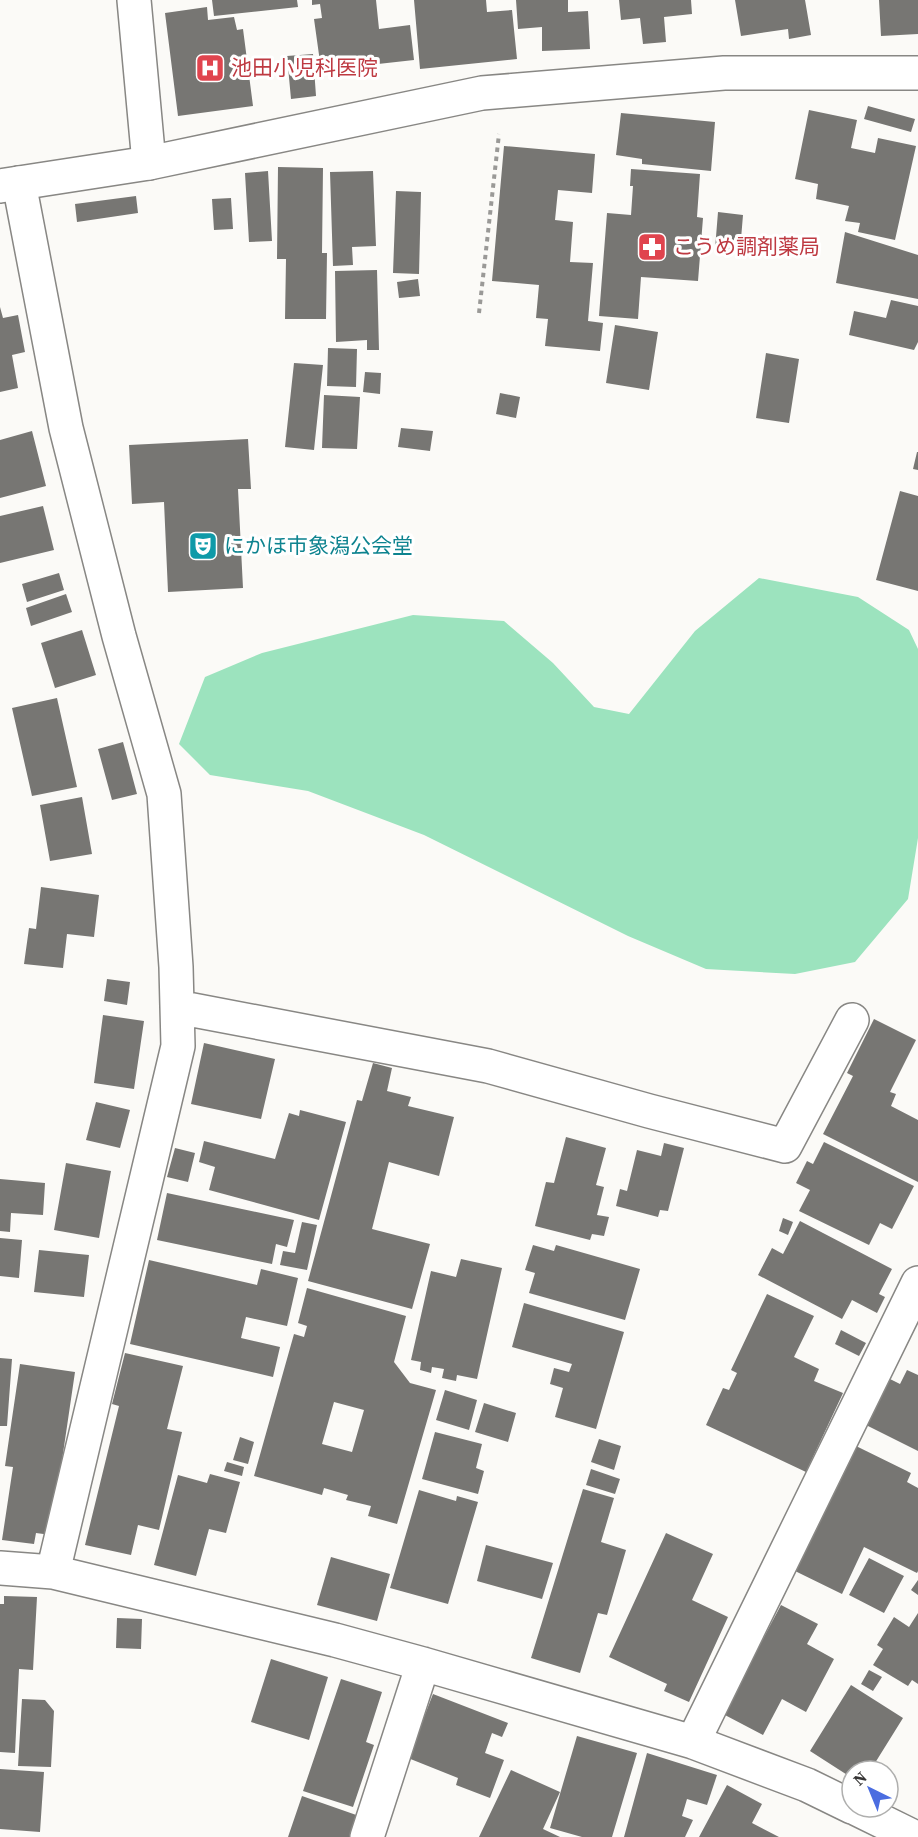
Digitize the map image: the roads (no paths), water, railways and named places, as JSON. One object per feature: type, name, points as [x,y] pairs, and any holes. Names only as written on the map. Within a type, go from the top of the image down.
[{"type":"street","points":[[134,0],[150,163]]},
{"type":"street","points":[[53,1572],[177,1046],[176,967],[164,794],[119,636],[66,428],[9,184],[150,163],[482,93],[724,73],[918,73]]},
{"type":"street","points":[[177,1007],[488,1066],[785,1146],[852,1020]]},
{"type":"street","points":[[693,1742],[918,1283]]},
{"type":"street","points":[[0,1568],[53,1572],[324,1637],[423,1664],[693,1742],[807,1785],[840,1801]]},
{"type":"street","points":[[367,1837],[423,1664]]},
{"type":"street","points":[[877,1819],[914,1837]]},
{"type":"place","name":"池田小児科医院","points":[[210,68]]},
{"type":"place","name":"こうめ調剤薬局","points":[[652,247]]},
{"type":"place","name":"にかほ市象潟公会堂","points":[[203,546]]}]
